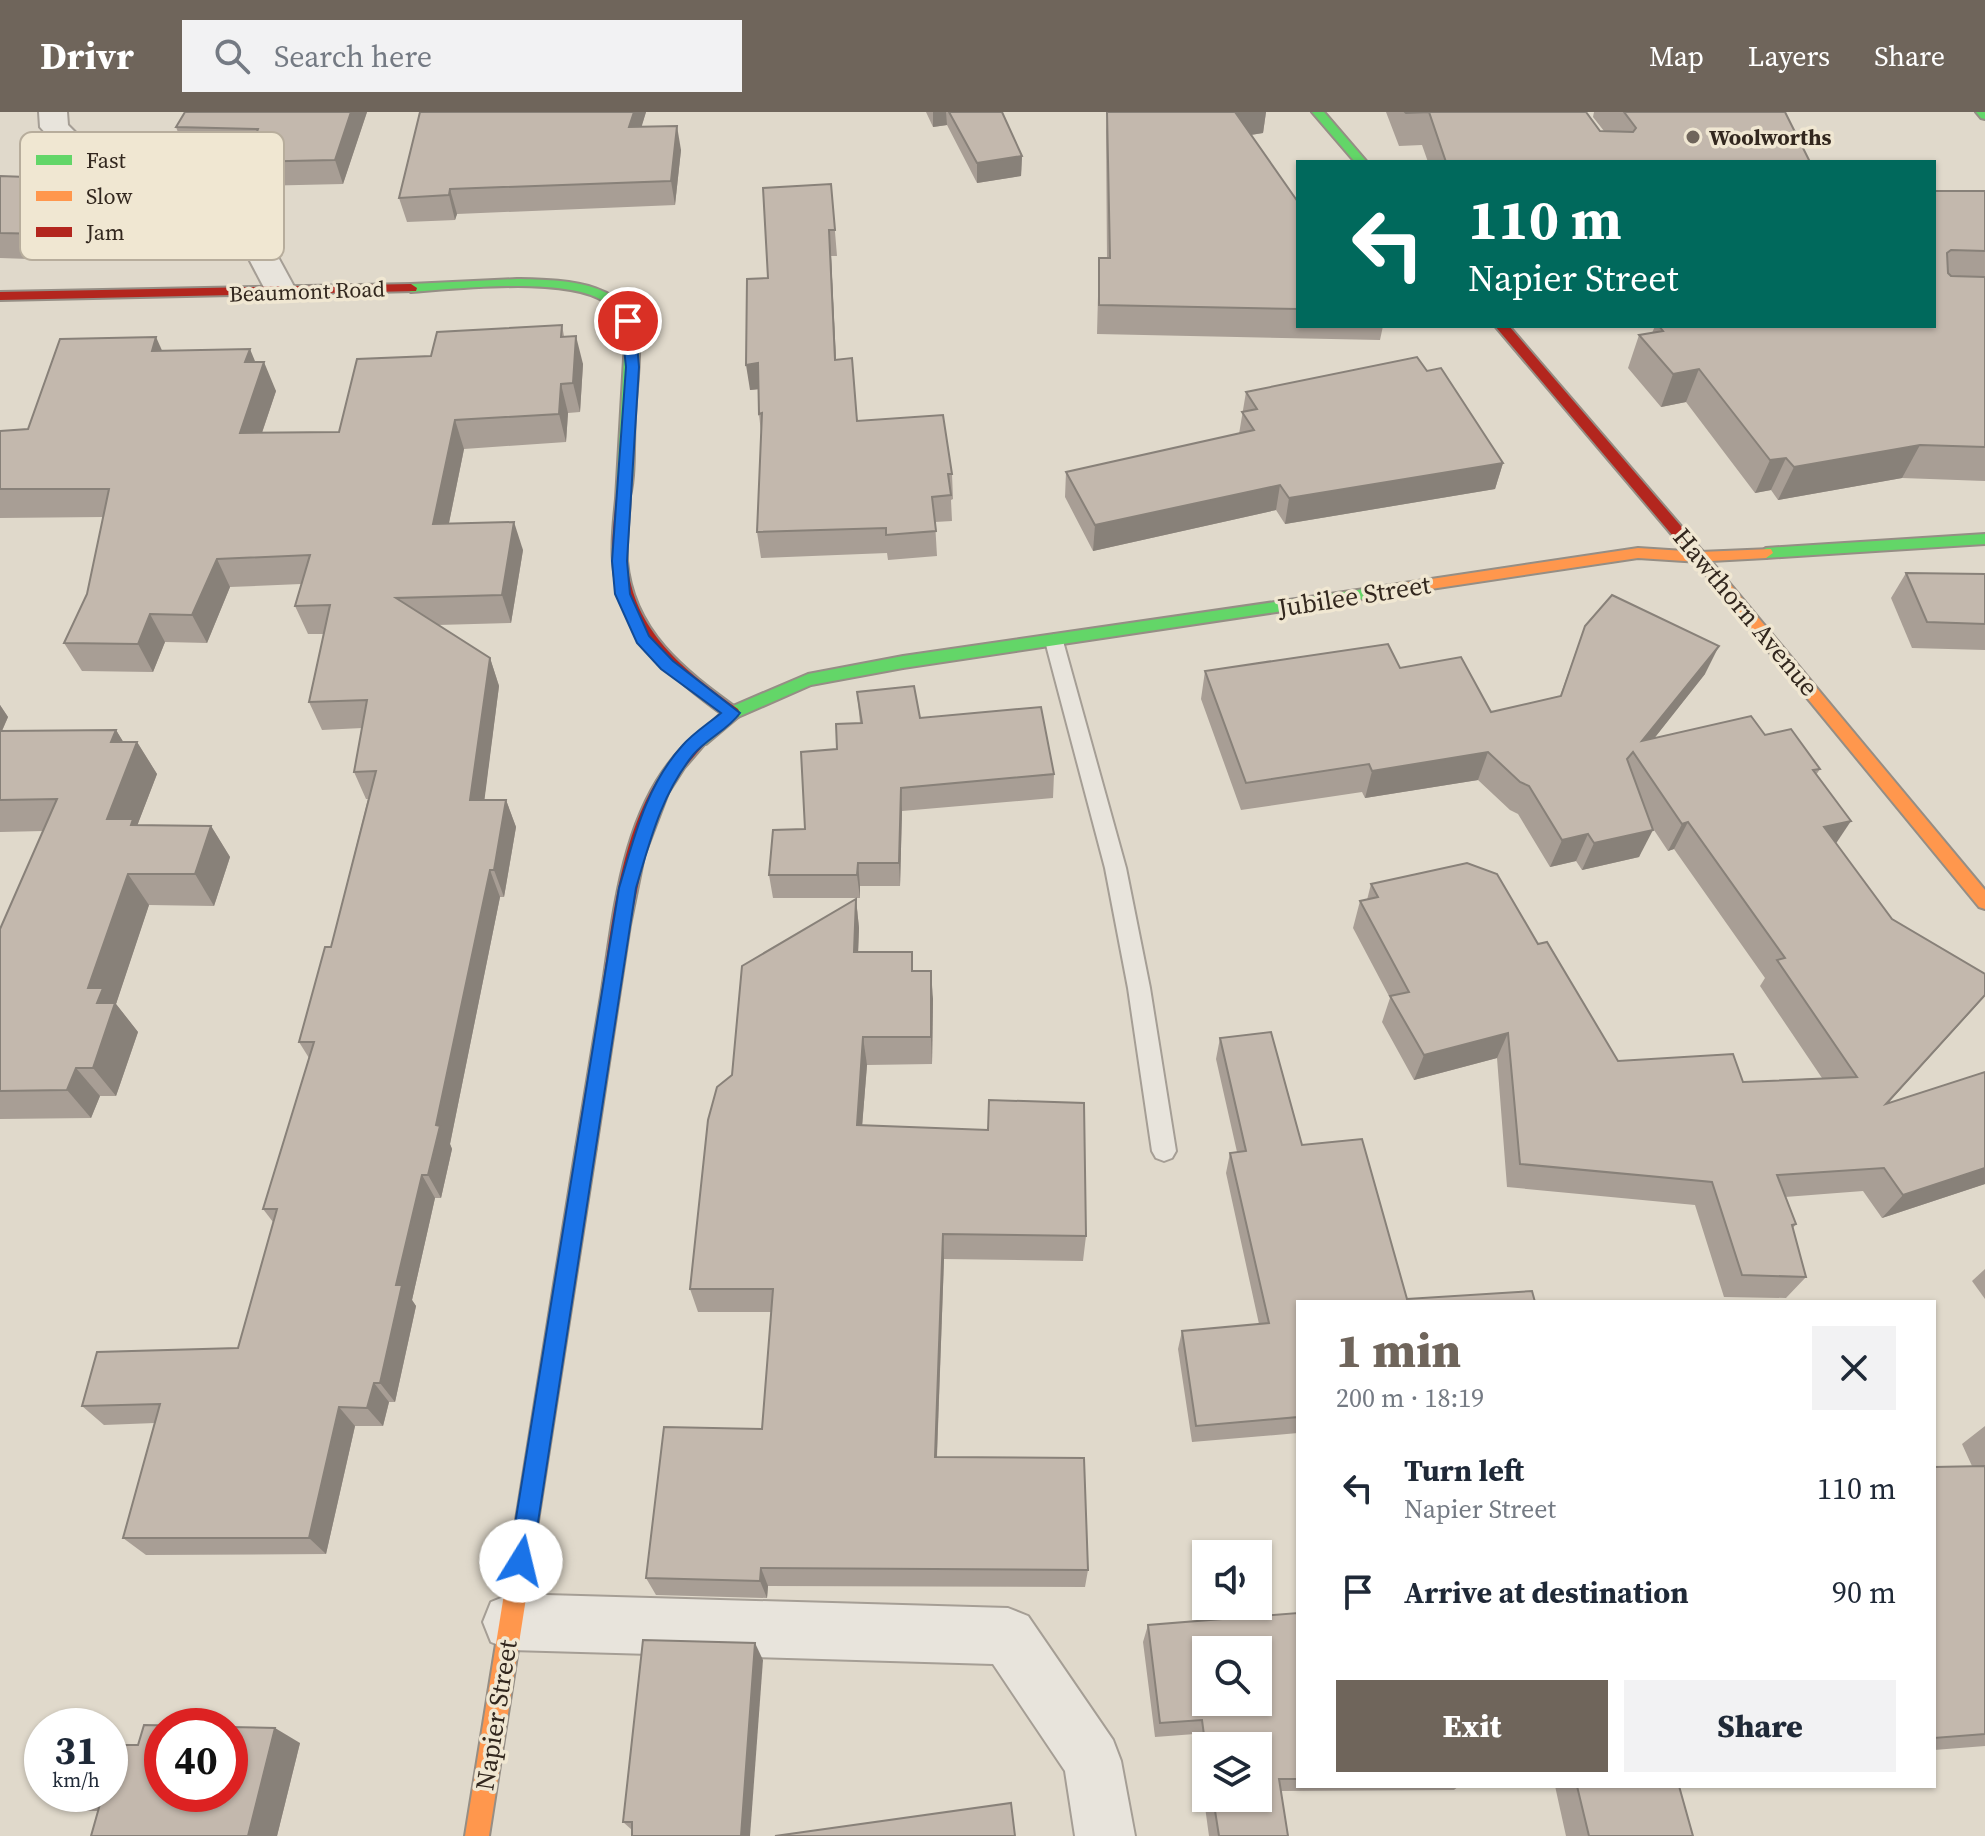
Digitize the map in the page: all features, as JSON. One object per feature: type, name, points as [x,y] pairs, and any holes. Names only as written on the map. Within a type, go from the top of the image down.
[{"type":"street","points":[[53,112],[54,127],[59,132]]},
{"type":"street","points":[[1318,112],[1359,160]]},
{"type":"street","points":[[268,260],[281,292]]},
{"type":"street","name":"Beaumont Road","points":[[0,296],[281,292],[550,283],[594,290],[611,299],[621,306],[632,341],[620,561],[622,594],[642,639],[667,665],[732,713]]},
{"type":"street","name":"Hawthorn Avenue","points":[[1504,328],[1700,557],[1985,902]]},
{"type":"street","name":"Jubilee Street","points":[[732,713],[808,680],[903,662],[1638,553],[1700,557],[1985,539]]},
{"type":"street","name":"Napier Street","points":[[477,1836],[627,888],[650,812],[667,780],[689,749],[732,713]]},
{"type":"street","points":[[511,1622],[1008,1636],[1092,1761],[1105,1836]]},
{"type":"lane","points":[[1054,641],[1106,827],[1147,1031],[1164,1151]]},
{"type":"building","points":[[185,112],[351,112],[335,160],[284,161],[284,132],[176,127]]},
{"type":"building","points":[[420,112],[634,112],[629,127],[677,126],[671,181],[450,189],[449,195],[399,198]]},
{"type":"building","points":[[949,112],[1002,112],[1022,156],[977,163]]},
{"type":"building","points":[[1107,112],[1235,112],[1296,199],[1296,309],[1099,305],[1099,258],[1110,258]]},
{"type":"building","points":[[1429,112],[1586,112],[1600,131],[1633,132],[1636,128],[1624,112],[1785,112],[1809,160],[1445,160]]},
{"type":"building","points":[[0,176],[20,177],[20,233],[0,233]]},
{"type":"building","points":[[831,184],[835,230],[829,230],[835,360],[852,358],[857,421],[943,415],[952,474],[948,474],[951,495],[932,497],[936,531],[886,535],[886,528],[757,532],[762,413],[759,414],[758,363],[746,365],[747,279],[768,278],[763,188]]},
{"type":"building","points":[[1936,191],[1985,191],[1985,251],[1951,250],[1947,253],[1948,273],[1951,276],[1985,277],[1985,447],[1920,445],[1794,467],[1786,458],[1770,460],[1699,369],[1673,374],[1639,335],[1663,331],[1661,328],[1936,328]]},
{"type":"building","points":[[562,325],[561,337],[576,336],[573,383],[561,384],[559,414],[455,420],[433,524],[514,522],[502,595],[396,598],[490,658],[470,800],[506,800],[494,870],[490,870],[436,1125],[440,1126],[428,1175],[422,1175],[396,1285],[402,1285],[380,1383],[374,1383],[367,1408],[339,1407],[309,1538],[123,1538],[160,1404],[82,1406],[97,1352],[238,1348],[277,1209],[263,1209],[314,1042],[299,1042],[325,947],[331,947],[376,771],[354,772],[367,700],[309,702],[330,605],[295,606],[310,555],[217,559],[192,615],[150,614],[138,644],[64,643],[87,594],[109,489],[0,489],[0,431],[28,429],[60,339],[156,337],[152,351],[250,349],[245,362],[264,362],[240,433],[339,432],[357,359],[431,356],[437,332]]},
{"type":"building","points":[[1417,357],[1427,371],[1441,368],[1503,463],[1289,498],[1280,485],[1095,525],[1066,472],[1254,430],[1242,412],[1257,409],[1246,392]]},
{"type":"building","points":[[1906,573],[1985,574],[1985,624],[1927,622]]},
{"type":"building","points":[[1612,595],[1719,646],[1642,741],[1751,716],[1765,735],[1791,729],[1820,769],[1813,770],[1851,821],[1824,827],[1892,919],[1985,974],[1985,995],[1886,1104],[1985,1072],[1985,1168],[1903,1195],[1884,1168],[1777,1175],[1796,1224],[1792,1225],[1806,1277],[1742,1275],[1712,1182],[1520,1164],[1508,1033],[1424,1055],[1390,996],[1409,992],[1360,901],[1378,897],[1371,884],[1467,863],[1497,874],[1538,944],[1547,942],[1618,1061],[1733,1054],[1743,1082],[1857,1077],[1777,960],[1785,958],[1688,822],[1682,824],[1633,752],[1627,759],[1653,830],[1594,843],[1588,834],[1562,840],[1529,786],[1520,782],[1488,752],[1372,771],[1369,764],[1246,783],[1205,671],[1388,644],[1400,668],[1461,657],[1491,712],[1561,696],[1585,626]]},
{"type":"building","points":[[914,686],[920,718],[1041,707],[1054,774],[901,788],[899,863],[858,863],[857,875],[769,875],[773,830],[805,829],[801,752],[837,749],[836,724],[862,723],[857,692]]},
{"type":"building","points":[[116,730],[111,742],[137,742],[107,819],[133,819],[131,825],[211,826],[195,874],[128,874],[88,988],[103,988],[97,1003],[115,1003],[93,1068],[76,1068],[67,1090],[0,1091],[0,929],[57,799],[0,800],[0,731]]},
{"type":"building","points":[[856,899],[854,952],[912,952],[912,971],[931,971],[931,1037],[863,1037],[857,1125],[988,1130],[989,1100],[1084,1103],[1086,1236],[943,1234],[935,1457],[1084,1458],[1088,1570],[761,1568],[760,1581],[646,1578],[664,1427],[762,1429],[773,1289],[690,1289],[708,1120],[717,1087],[732,1075],[742,966]]},
{"type":"building","points":[[1271,1032],[1302,1145],[1362,1139],[1407,1299],[1532,1291],[1534,1300],[1296,1300],[1296,1417],[1196,1426],[1182,1331],[1269,1323],[1230,1153],[1246,1151],[1220,1038]]},
{"type":"building","points":[[1985,1466],[1985,1734],[1936,1738],[1936,1467]]},
{"type":"building","points":[[1296,1613],[1296,1779],[1279,1779],[1288,1836],[1219,1836],[1215,1812],[1272,1812],[1272,1732],[1204,1732],[1202,1720],[1160,1723],[1148,1625],[1211,1620],[1272,1620],[1272,1615]]},
{"type":"building","points":[[643,1640],[755,1643],[741,1836],[632,1836],[632,1822],[623,1822]]},
{"type":"building","points":[[144,1725],[144,1812],[248,1812],[248,1727],[275,1728],[248,1836],[91,1836],[98,1812],[128,1812],[128,1745],[138,1745]]},
{"type":"building","points":[[1577,1788],[1680,1788],[1693,1836],[1589,1836]]},
{"type":"building","points":[[1011,1803],[1015,1836],[775,1836]]},
{"type":"traffic: fast","points":[[1318,112],[1359,160]]},
{"type":"traffic: fast","points":[[1982,112],[1985,116]]},
{"type":"traffic: fast","points":[[411,288],[547,283],[598,292],[614,302],[623,315],[632,341],[623,499]]},
{"type":"traffic: fast","points":[[1766,553],[1985,539]]},
{"type":"traffic: fast","points":[[700,740],[732,713],[808,680],[903,662],[1371,593]]},
{"type":"traffic: slow","points":[[1371,593],[1638,553],[1700,557],[1766,553]]},
{"type":"traffic: slow","points":[[1706,565],[1985,902]]},
{"type":"traffic: slow","points":[[477,1836],[586,1148]]},
{"type":"traffic: jam","points":[[0,296],[411,288]]},
{"type":"traffic: jam","points":[[1504,328],[1706,565]]},
{"type":"traffic: jam","points":[[623,499],[620,561],[623,587],[631,610],[656,650],[692,683],[732,713]]},
{"type":"traffic: jam","points":[[586,1148],[621,925],[636,856],[660,791],[678,763],[700,740]]},
{"type":"place","name":"Woolworths","points":[[1693,137]]},
{"type":"route","points":[[521,1561],[627,888],[650,812],[667,780],[689,749],[732,713],[667,665],[642,639],[622,594],[620,561],[632,367],[628,321]]}]
